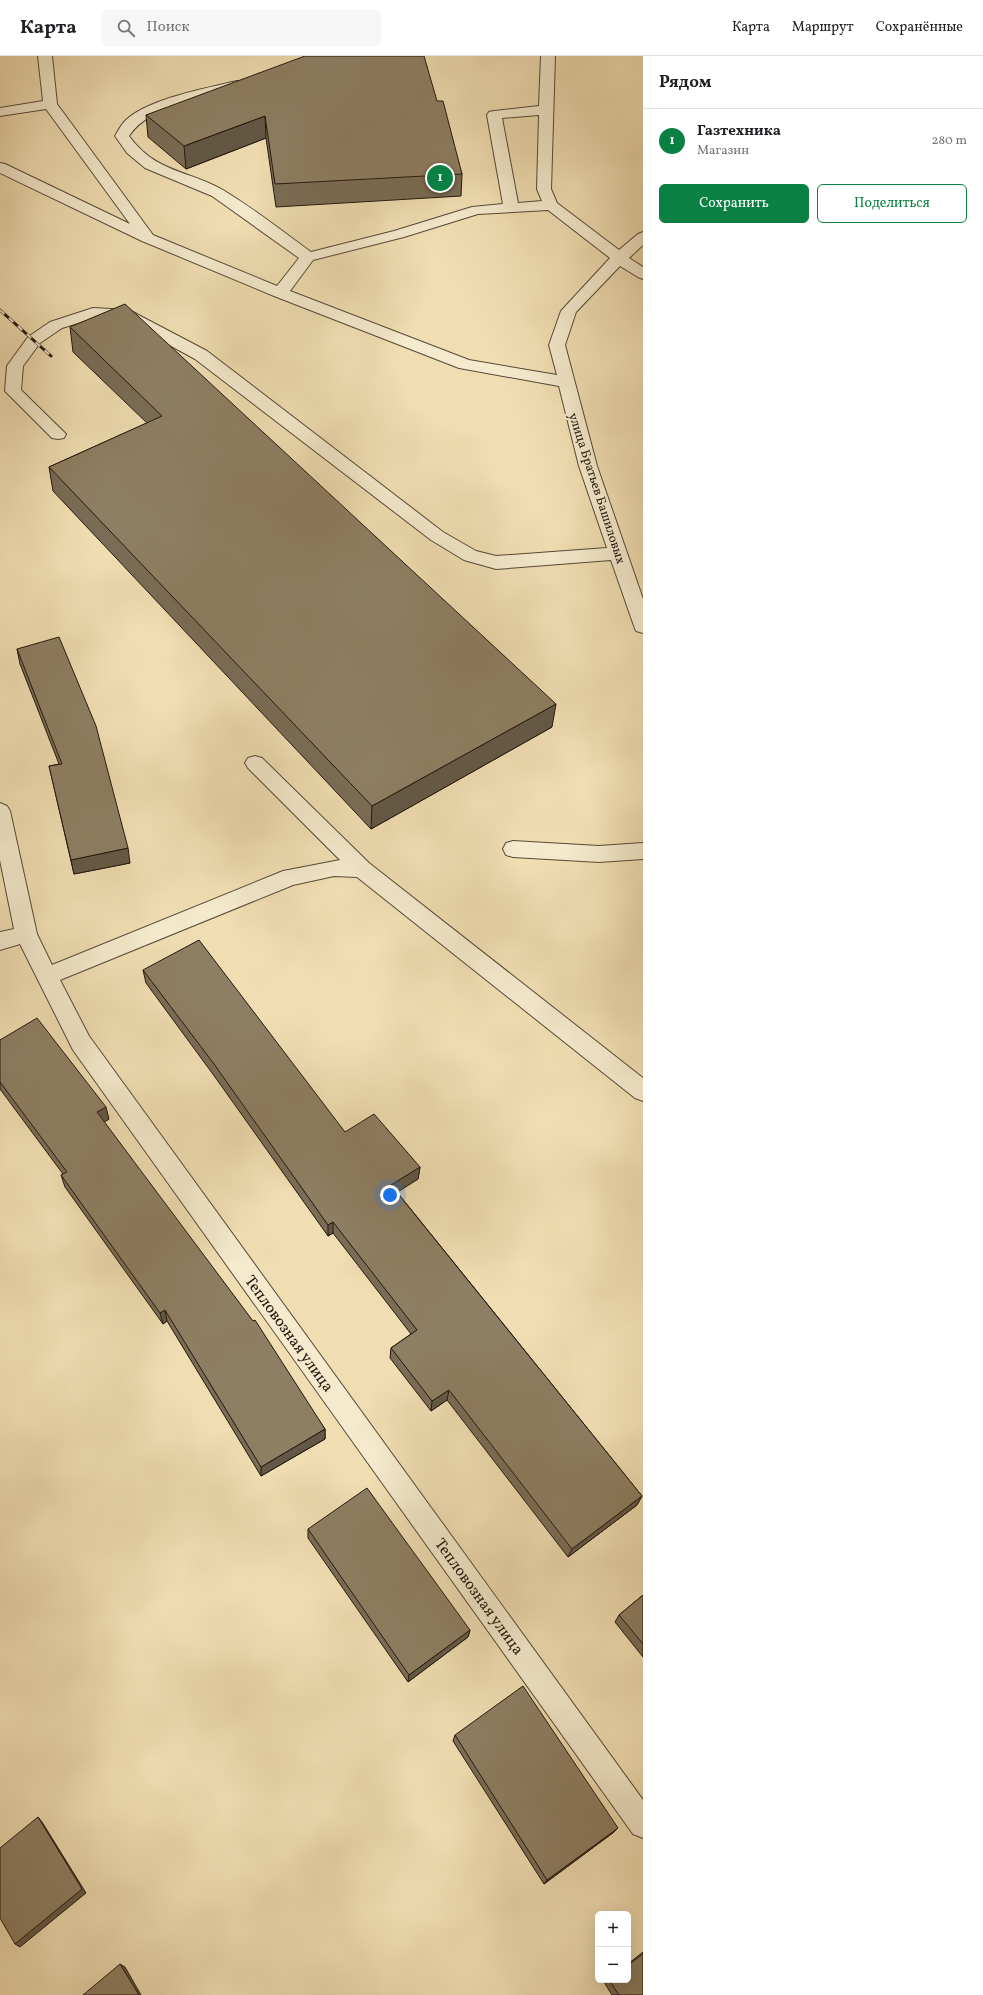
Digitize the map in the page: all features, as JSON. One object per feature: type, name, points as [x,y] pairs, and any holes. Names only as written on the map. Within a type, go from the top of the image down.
[{"type":"street","points":[[45,56],[50,104],[148,238]]},
{"type":"street","points":[[548,56],[544,189],[551,205],[619,258],[643,274]]},
{"type":"street","points":[[252,82],[197,95],[150,112],[131,123],[122,136],[132,150],[150,165],[217,193],[308,257]]},
{"type":"street","points":[[0,112],[50,104]]},
{"type":"street","points":[[511,207],[494,115],[546,110]]},
{"type":"street","points":[[0,168],[148,238],[280,293],[465,364],[566,382]]},
{"type":"street","points":[[280,293],[308,257],[399,234],[477,210],[551,205]]},
{"type":"street","name":"улица Братьев Башиловых","points":[[643,237],[619,258],[569,311],[557,345],[588,466],[643,626]]},
{"type":"street","points":[[58,434],[13,391],[15,366],[34,340],[56,325],[93,313],[123,313],[201,355],[437,536],[468,556],[491,562],[508,562],[618,553]]},
{"type":"street","points":[[255,763],[362,870],[643,1091]]},
{"type":"street","name":"Тепловозная улица","points":[[0,811],[26,934],[81,1043],[643,1824]]},
{"type":"street","points":[[513,849],[599,854],[643,851]]},
{"type":"street","points":[[47,976],[290,877],[334,868],[362,870]]},
{"type":"street","points":[[0,941],[26,934]]},
{"type":"building","points":[[305,56],[424,56],[437,101],[443,101],[462,174],[275,184],[265,116],[184,146],[146,115]]},
{"type":"building","points":[[125,304],[556,704],[372,806],[49,467],[162,416],[70,327]]},
{"type":"building","points":[[59,637],[96,726],[128,848],[71,860],[49,766],[62,764],[17,649]]},
{"type":"building","points":[[199,940],[345,1132],[374,1114],[420,1167],[391,1185],[642,1496],[572,1549],[449,1390],[432,1401],[391,1348],[417,1330],[333,1222],[328,1225],[214,1064],[143,970]]},
{"type":"building","points":[[37,1018],[106,1107],[97,1112],[253,1321],[255,1320],[325,1429],[261,1467],[165,1310],[160,1313],[61,1175],[67,1172],[0,1082],[0,1040]]},
{"type":"building","points":[[367,1488],[470,1630],[409,1675],[308,1529]]},
{"type":"building","points":[[643,1595],[643,1644],[619,1615]]},
{"type":"building","points":[[523,1686],[618,1828],[547,1880],[455,1735]]},
{"type":"building","points":[[38,1817],[82,1889],[15,1944],[0,1918],[0,1848]]},
{"type":"building","points":[[643,1954],[643,1995],[619,1995],[611,1983],[631,1983],[631,1963]]},
{"type":"building","points":[[120,1964],[139,1995],[83,1995]]},
{"type":"railway","points":[[0,310],[51,356]]},
{"type":"place","name":"Газтехника","points":[[440,178]]}]
